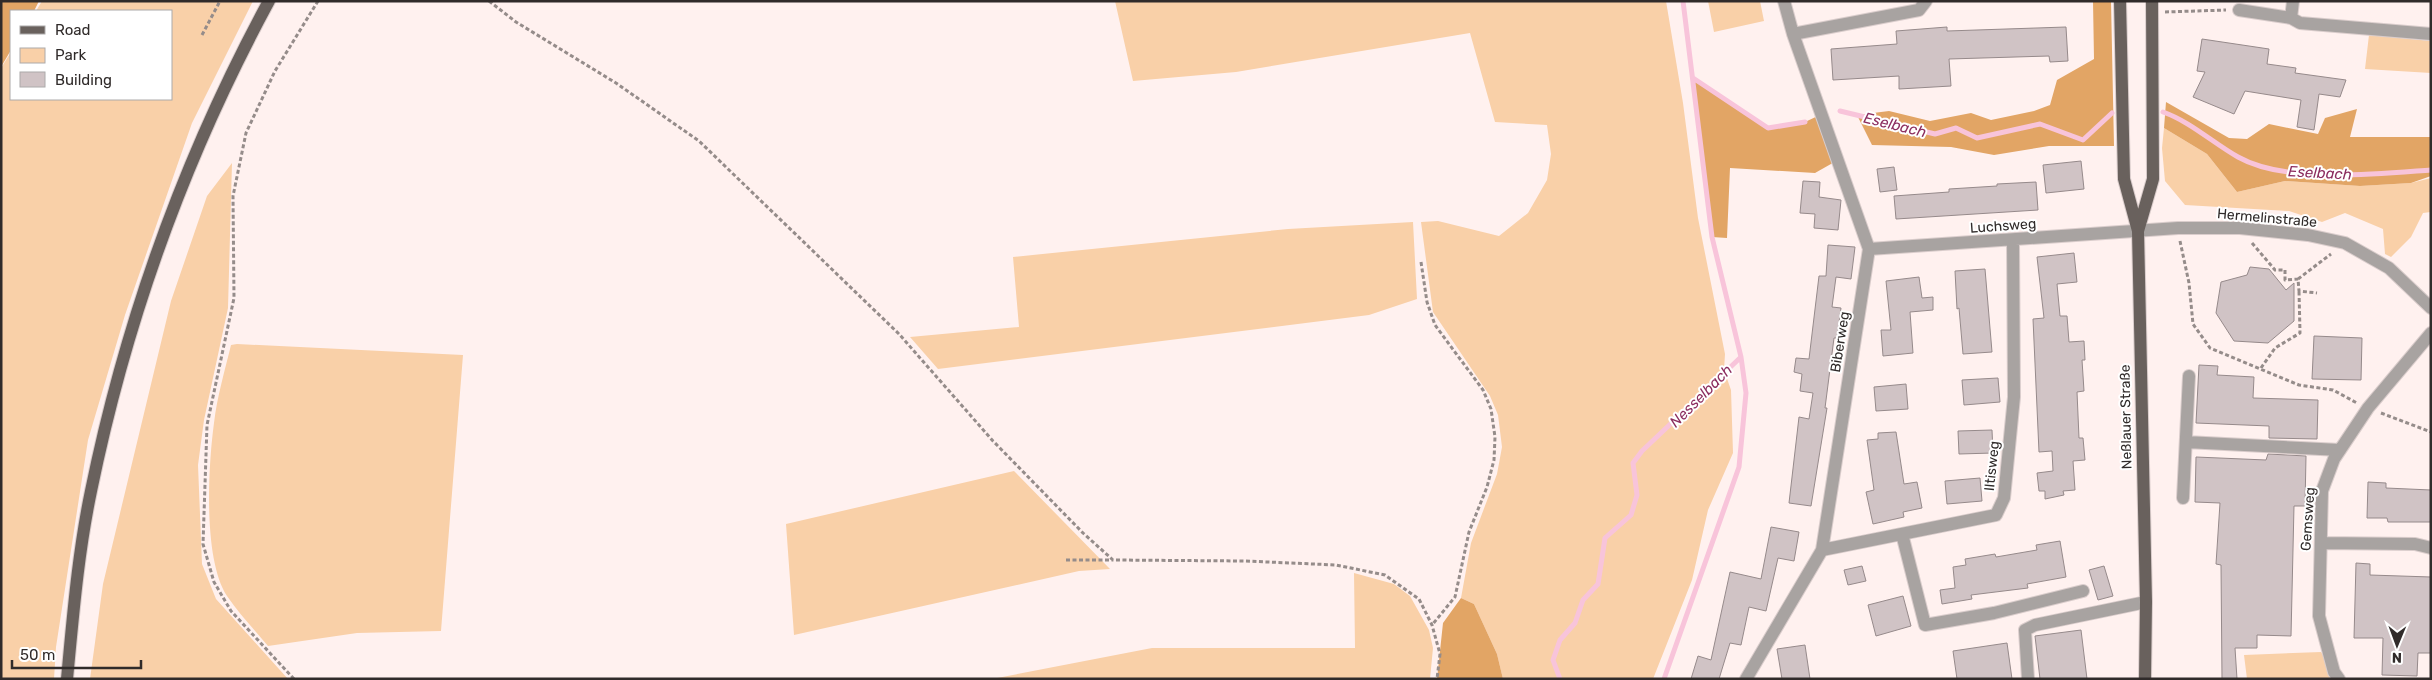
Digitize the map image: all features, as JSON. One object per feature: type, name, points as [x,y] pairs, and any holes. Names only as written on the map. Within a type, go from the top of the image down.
[{"type":"main road","points":[[66,679],[90,493],[124,356],[153,264],[194,157],[226,85],[268,1]]},
{"type":"main road","name":"Neßlauer Straße","points":[[2120,1],[2124,179],[2138,231],[2146,602],[2145,679]]},
{"type":"main road","name":"Neßlauer Straße","points":[[2138,231],[2152,179],[2152,7]]},
{"type":"street","name":"Biberweg","points":[[1746,679],[1822,550],[1869,249],[1793,34],[1784,1]]},
{"type":"street","points":[[1793,34],[1919,10],[1926,1]]},
{"type":"street","points":[[2291,18],[2294,1]]},
{"type":"street","points":[[2240,10],[2291,18],[2300,23],[2431,34]]},
{"type":"street","name":"Hermelinstraße","points":[[2138,231],[2178,228],[2240,228],[2308,235],[2345,243],[2389,268],[2431,308]]},
{"type":"street","name":"Luchsweg","points":[[1869,249],[2013,241],[2138,231]]},
{"type":"street","name":"Iltisweg","points":[[1822,550],[1996,516],[2004,498],[2014,398],[2013,241]]},
{"type":"street","name":"Gemsweg","points":[[2339,679],[2334,672],[2319,616],[2322,490],[2334,459],[2368,408],[2431,332]]},
{"type":"street","points":[[2183,498],[2189,376]]},
{"type":"street","points":[[2186,442],[2340,450]]},
{"type":"street","points":[[1902,534],[1925,625],[1994,613],[2084,591]]},
{"type":"street","points":[[2321,543],[2415,544],[2431,548]]},
{"type":"street","points":[[2028,679],[2024,630],[2035,624],[2146,602]]},
{"type":"path","points":[[202,35],[220,1]]},
{"type":"path","points":[[294,679],[232,610],[214,582],[203,544],[207,425],[234,298],[233,196],[246,133],[274,71],[318,1]]},
{"type":"path","points":[[489,1],[516,22],[616,83],[698,141],[899,334],[993,441],[1083,533],[1114,560]]},
{"type":"path","points":[[2152,7],[2240,10]]},
{"type":"path","points":[[2178,228],[2189,283],[2193,324],[2210,348],[2299,385],[2333,390],[2368,408],[2431,432]]},
{"type":"path","points":[[2256,249],[2275,270],[2285,270],[2285,280],[2298,279],[2345,243]]},
{"type":"path","points":[[1421,262],[1427,302],[1435,325],[1483,390],[1491,409],[1495,437],[1494,460],[1487,486],[1469,532],[1455,597],[1432,625]]},
{"type":"path","points":[[2261,368],[2275,348],[2300,332],[2298,279]]},
{"type":"path","points":[[2299,291],[2317,293]]},
{"type":"path","points":[[1066,560],[1246,561],[1336,565],[1385,575],[1419,599],[1432,625],[1440,654],[1437,679]]},
{"type":"green space","points":[[42,1],[253,1],[192,123],[125,315],[88,440],[56,647],[54,679],[1,679],[1,68],[10,54],[10,100],[172,100],[172,10],[37,10]]},
{"type":"green space","points":[[1115,1],[1666,1],[1683,103],[1698,218],[1725,354],[1724,370],[1731,390],[1733,453],[1708,510],[1692,580],[1653,679],[1503,679],[1497,654],[1474,604],[1461,598],[1471,543],[1497,474],[1502,447],[1498,415],[1490,396],[1433,312],[1421,222],[1438,221],[1499,236],[1528,213],[1547,180],[1551,154],[1547,125],[1495,122],[1470,33],[1236,72],[1133,81]]},
{"type":"green space","points":[[1708,1],[1760,1],[1764,21],[1714,32]]},
{"type":"green space","points":[[2369,35],[2431,41],[2431,73],[2365,69]]},
{"type":"green space","points":[[2164,128],[2207,154],[2237,192],[2285,181],[2360,186],[2411,183],[2431,178],[2431,212],[2423,213],[2411,237],[2391,257],[2385,254],[2383,229],[2345,213],[2322,222],[2289,211],[2185,205],[2165,181],[2162,148]]},
{"type":"green space","points":[[232,163],[228,308],[204,420],[198,465],[202,564],[216,599],[288,679],[90,679],[103,584],[171,301],[207,196]]},
{"type":"green space","points":[[1413,222],[1417,299],[1369,315],[938,369],[910,337],[1019,327],[1013,257],[1288,229]]},
{"type":"green space","points":[[231,345],[463,355],[441,631],[357,633],[268,646],[227,596],[219,580],[214,560],[209,512],[209,487],[217,403]]},
{"type":"green space","points":[[1014,471],[1110,569],[1079,571],[794,635],[786,524]]},
{"type":"green space","points":[[1354,573],[1394,584],[1410,596],[1429,630],[1433,648],[1430,679],[992,679],[1152,648],[1355,648]]},
{"type":"green space","points":[[2321,652],[2337,679],[2247,679],[2244,655]]},
{"type":"shaded area","points":[[1,1],[39,1],[34,10],[10,10],[10,52],[1,67]]},
{"type":"shaded area","points":[[2093,1],[2111,1],[2114,146],[2049,146],[1994,155],[1951,147],[1872,145],[1857,115],[1889,111],[1930,121],[1971,113],[1991,120],[2034,111],[2050,105],[2057,80],[2094,59]]},
{"type":"shaded area","points":[[1693,78],[1768,128],[1805,122],[1822,114],[1838,160],[1815,173],[1730,168],[1727,238],[1712,237]]},
{"type":"shaded area","points":[[2166,102],[2229,138],[2247,139],[2269,124],[2318,134],[2325,118],[2357,109],[2350,137],[2431,137],[2431,176],[2411,183],[2360,186],[2285,181],[2237,192],[2207,154],[2164,128]]},
{"type":"shaded area","points":[[1461,598],[1474,604],[1497,654],[1503,679],[1437,679],[1443,623]]},
{"type":"building","points":[[1947,27],[1947,31],[2066,27],[2068,61],[2050,62],[2049,56],[1949,59],[1951,86],[1899,89],[1899,76],[1833,80],[1831,49],[1897,44],[1896,31]]},
{"type":"building","points":[[2202,39],[2269,49],[2267,64],[2296,68],[2295,73],[2346,80],[2340,97],[2319,94],[2314,130],[2297,127],[2301,100],[2245,91],[2234,114],[2193,97],[2205,72],[2197,71]]},
{"type":"building","points":[[2081,161],[2084,189],[2046,193],[2043,165]]},
{"type":"building","points":[[1894,167],[1897,190],[1880,192],[1877,169]]},
{"type":"building","points":[[1803,181],[1820,182],[1819,197],[1841,200],[1838,230],[1814,228],[1815,214],[1800,213]]},
{"type":"building","points":[[2036,182],[2038,210],[1896,219],[1894,196],[1949,192],[1949,189],[1997,186],[1997,184]]},
{"type":"building","points":[[1828,245],[1855,247],[1851,279],[1836,277],[1832,307],[1841,308],[1837,338],[1834,338],[1825,408],[1827,408],[1811,506],[1789,503],[1799,417],[1809,419],[1813,393],[1800,391],[1802,374],[1794,372],[1796,358],[1809,359],[1819,276],[1826,276]]},
{"type":"building","points":[[2074,253],[2077,282],[2057,284],[2060,316],[2067,316],[2069,342],[2084,341],[2085,360],[2082,360],[2084,391],[2077,392],[2079,438],[2083,438],[2085,460],[2073,461],[2075,490],[2063,491],[2064,495],[2045,499],[2045,491],[2039,491],[2037,473],[2053,471],[2052,451],[2039,452],[2033,319],[2044,318],[2037,257]]},
{"type":"building","points":[[2250,267],[2269,269],[2286,290],[2294,283],[2294,321],[2268,343],[2234,341],[2216,313],[2221,282],[2247,275]]},
{"type":"building","points":[[1985,269],[1992,352],[1963,354],[1959,308],[1957,309],[1955,271]]},
{"type":"building","points":[[1919,277],[1922,298],[1933,297],[1933,310],[1910,312],[1913,353],[1883,356],[1881,330],[1891,330],[1886,281]]},
{"type":"building","points":[[2314,336],[2362,338],[2361,380],[2312,379]]},
{"type":"building","points":[[2199,365],[2218,366],[2217,375],[2254,377],[2253,398],[2318,400],[2317,439],[2269,438],[2269,426],[2196,423]]},
{"type":"building","points":[[1998,378],[2000,402],[1964,405],[1962,380]]},
{"type":"building","points":[[1906,384],[1908,409],[1876,411],[1874,387]]},
{"type":"building","points":[[1992,430],[1993,453],[1959,454],[1958,431]]},
{"type":"building","points":[[1896,432],[1904,484],[1917,482],[1922,508],[1903,512],[1904,517],[1873,524],[1866,492],[1874,490],[1867,440],[1878,439],[1878,433]]},
{"type":"building","points":[[2268,454],[2306,456],[2305,506],[2294,506],[2291,636],[2257,635],[2257,648],[2235,648],[2237,679],[2222,679],[2221,565],[2216,564],[2220,503],[2195,502],[2196,457],[2266,460]]},
{"type":"building","points":[[1980,478],[1982,501],[1947,504],[1945,481]]},
{"type":"building","points":[[2368,482],[2386,483],[2386,488],[2431,490],[2431,522],[2388,522],[2387,518],[2367,518]]},
{"type":"building","points":[[1771,527],[1799,532],[1794,561],[1778,558],[1766,611],[1749,607],[1741,645],[1730,643],[1719,679],[1691,679],[1698,656],[1711,660],[1730,572],[1761,579]]},
{"type":"building","points":[[2060,541],[2066,577],[2027,584],[2028,588],[1971,595],[1972,599],[1942,604],[1940,590],[1955,588],[1953,567],[1966,565],[1965,559],[1995,554],[1996,557],[2037,550],[2036,545]]},
{"type":"building","points":[[2356,563],[2370,564],[2370,575],[2431,577],[2431,653],[2418,653],[2417,676],[2382,675],[2383,638],[2354,638]]},
{"type":"building","points":[[1862,566],[1866,581],[1848,585],[1844,570]]},
{"type":"building","points":[[2104,566],[2113,596],[2098,600],[2089,570]]},
{"type":"building","points":[[1903,596],[1911,626],[1876,636],[1868,605]]},
{"type":"building","points":[[2081,630],[2087,679],[2040,679],[2035,636]]},
{"type":"building","points":[[2007,643],[2012,679],[1957,679],[1953,651]]},
{"type":"building","points":[[1805,645],[1810,679],[1782,679],[1777,649]]},
{"type":"waterway","name":"Nesselbach","points":[[1560,679],[1553,660],[1560,640],[1575,623],[1583,600],[1598,584],[1605,538],[1631,515],[1637,495],[1633,463],[1642,451],[1741,357],[1712,237],[1683,1]]},
{"type":"waterway","name":"Eselbach","points":[[1693,78],[1768,128],[1805,122]]},
{"type":"waterway","name":"Eselbach","points":[[1840,111],[1935,134],[1956,128],[1977,138],[2040,124],[2083,140],[2112,113]]},
{"type":"waterway","name":"Eselbach","points":[[2163,112],[2183,121],[2238,157],[2281,171],[2306,174],[2359,175],[2431,170]]},
{"type":"waterway","points":[[1664,679],[1739,467],[1746,393],[1741,357]]}]
